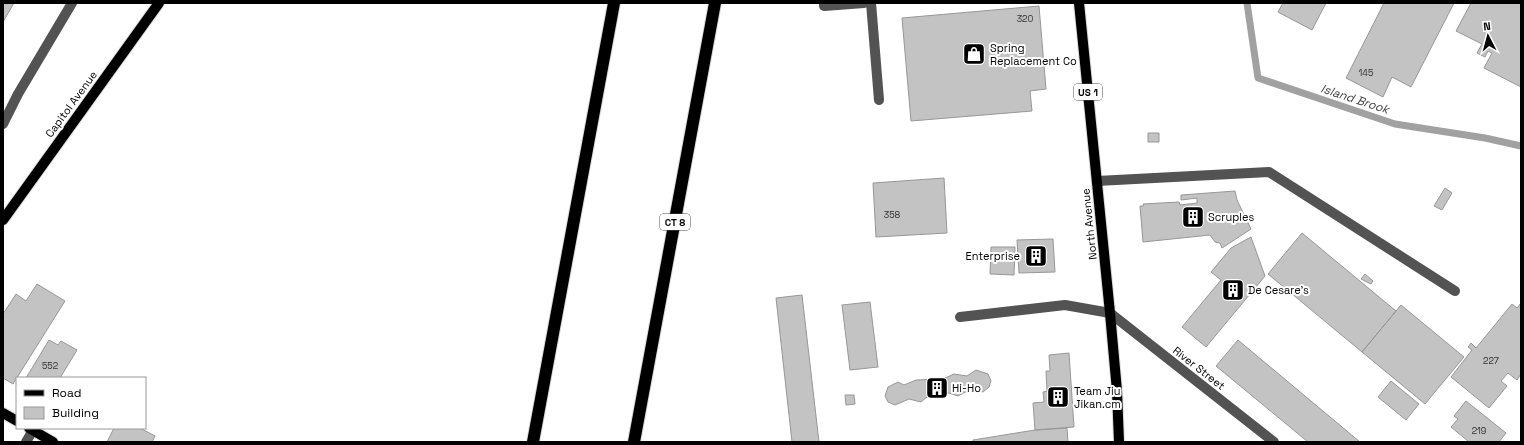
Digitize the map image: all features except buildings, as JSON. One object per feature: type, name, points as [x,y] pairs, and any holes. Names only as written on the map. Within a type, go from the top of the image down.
[{"type":"highway","points":[[533,442],[614,3]]},
{"type":"highway","name":"CT 8","points":[[634,442],[715,3]]},
{"type":"main road","name":"Capitol Avenue","points":[[3,220],[159,3]]},
{"type":"main road","name":"North Avenue","points":[[1079,3],[1110,313],[1117,391],[1119,442]]},
{"type":"main road","points":[[3,413],[16,420]]},
{"type":"main road","points":[[31,429],[52,442]]},
{"type":"street","points":[[3,124],[18,94],[72,3]]},
{"type":"street","points":[[824,3],[824,6],[864,3]]},
{"type":"street","points":[[872,3],[879,100]]},
{"type":"street","points":[[1097,181],[1269,172],[1455,290]]},
{"type":"street","points":[[960,317],[1066,305],[1110,313]]},
{"type":"street","name":"River Street","points":[[1110,313],[1274,442]]},
{"type":"street","points":[[26,442],[31,429]]},
{"type":"waterway","name":"Island Brook","points":[[1247,3],[1258,78],[1395,124],[1485,138],[1521,146]]},
{"type":"place","name":"Spring Replacement Co","points":[[974,54]]},
{"type":"place","name":"Scruples","points":[[1193,217]]},
{"type":"place","name":"Enterprise","points":[[1036,256]]},
{"type":"place","name":"De Cesare's","points":[[1233,290]]},
{"type":"place","name":"Hi-Ho","points":[[937,388]]},
{"type":"place","name":"Team Jiu Jikan.cm","points":[[1058,397]]}]
